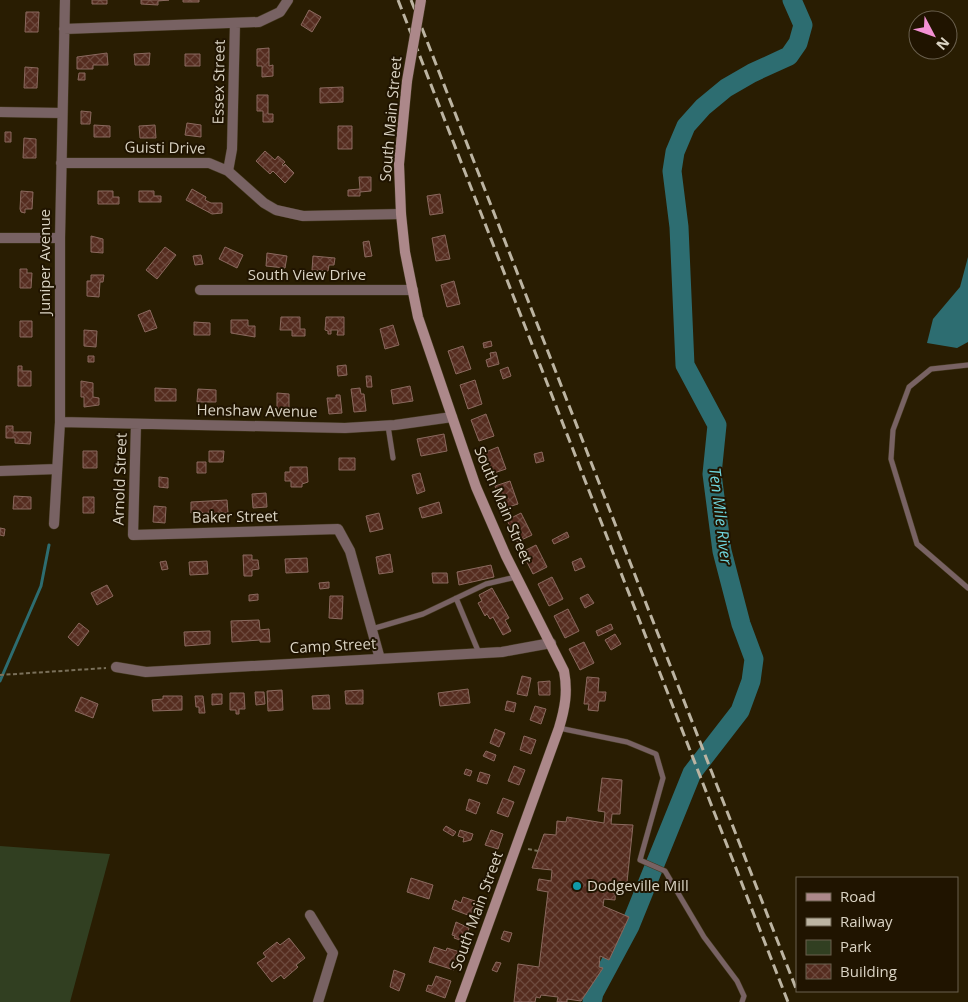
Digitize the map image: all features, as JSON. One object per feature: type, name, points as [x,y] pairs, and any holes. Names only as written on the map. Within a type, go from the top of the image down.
[{"type":"main road","name":"South Main Street","points":[[420,0],[407,81],[399,164],[401,214],[418,317],[476,487],[517,577],[551,643],[564,672],[567,687],[559,728],[460,1002]]},
{"type":"street","name":"Juniper Avenue","points":[[54,524],[60,422],[60,238],[65,0]]},
{"type":"street","points":[[64,29],[259,22],[271,18],[280,12],[288,0]]},
{"type":"street","name":"Essex Street","points":[[228,171],[232,149],[235,23]]},
{"type":"street","points":[[0,112],[62,113]]},
{"type":"street","name":"Guisti Drive","points":[[61,163],[198,162],[228,171],[264,203],[288,214],[303,216],[401,214]]},
{"type":"street","points":[[0,238],[60,238]]},
{"type":"street","name":"South View Drive","points":[[200,290],[413,290]]},
{"type":"street","name":"Henshaw Avenue","points":[[60,422],[345,428],[388,426],[452,417]]},
{"type":"street","name":"Arnold Street","points":[[133,535],[136,424]]},
{"type":"street","points":[[0,471],[57,469]]},
{"type":"street","name":"Baker Street","points":[[133,535],[338,530],[350,551],[372,629]]},
{"type":"street","points":[[372,629],[380,659]]},
{"type":"street","name":"Camp Street","points":[[116,667],[146,672],[480,653],[551,643]]},
{"type":"street","points":[[310,914],[333,953],[318,1002]]},
{"type":"lane","points":[[968,365],[931,370],[909,387],[893,430],[890,459],[917,544],[968,588]]},
{"type":"lane","points":[[388,426],[393,458]]},
{"type":"lane","points":[[372,629],[423,614],[486,584],[517,577]]},
{"type":"lane","points":[[456,598],[480,653]]},
{"type":"lane","points":[[559,728],[627,742],[656,754],[663,778],[640,860],[665,871],[704,937],[737,981],[744,996],[742,1002]]},
{"type":"path","points":[[0,675],[116,667]]},
{"type":"path","points":[[528,849],[538,851]]},
{"type":"green space","points":[[0,846],[110,854],[70,1002],[0,1002]]},
{"type":"water","points":[[968,257],[968,342],[957,348],[927,343],[933,319],[960,287]]},
{"type":"building","points":[[92,0],[107,0],[107,4],[92,4]]},
{"type":"building","points":[[141,0],[169,0],[158,1],[158,5],[141,4]]},
{"type":"building","points":[[183,0],[199,0],[199,2],[183,2]]},
{"type":"building","points":[[309,10],[321,17],[312,32],[301,25]]},
{"type":"building","points":[[26,12],[39,12],[38,32],[25,32]]},
{"type":"building","points":[[269,48],[269,66],[273,65],[273,76],[262,77],[262,66],[257,66],[257,49]]},
{"type":"building","points":[[107,53],[108,65],[93,65],[93,69],[77,69],[77,57]]},
{"type":"building","points":[[150,53],[149,65],[135,65],[134,54]]},
{"type":"building","points":[[185,54],[200,54],[200,66],[185,66]]},
{"type":"building","points":[[25,67],[38,68],[37,88],[24,88]]},
{"type":"building","points":[[79,73],[85,73],[85,80],[78,80]]},
{"type":"building","points":[[343,87],[343,102],[320,103],[320,88]]},
{"type":"building","points":[[257,95],[268,95],[268,114],[273,114],[273,122],[263,122],[263,111],[257,111]]},
{"type":"building","points":[[81,111],[91,112],[90,124],[81,124]]},
{"type":"building","points":[[187,123],[201,125],[201,137],[185,135]]},
{"type":"building","points":[[94,125],[110,126],[110,137],[94,137]]},
{"type":"building","points":[[155,125],[156,138],[140,138],[139,126]]},
{"type":"building","points":[[338,126],[352,126],[352,149],[338,149]]},
{"type":"building","points":[[5,132],[11,132],[11,142],[5,142]]},
{"type":"building","points":[[24,138],[36,139],[36,158],[23,158]]},
{"type":"building","points":[[265,151],[275,160],[278,156],[285,162],[282,165],[284,166],[285,164],[294,173],[285,183],[273,171],[270,174],[256,161]]},
{"type":"building","points":[[359,177],[371,177],[371,191],[360,192],[360,196],[348,196],[348,190],[360,189]]},
{"type":"building","points":[[192,189],[206,197],[205,200],[211,203],[222,203],[222,213],[212,214],[186,200]]},
{"type":"building","points":[[21,191],[33,192],[32,209],[25,209],[25,213],[21,212],[20,209]]},
{"type":"building","points":[[98,191],[113,191],[113,197],[119,197],[119,204],[98,204]]},
{"type":"building","points":[[139,191],[154,191],[154,196],[161,196],[161,202],[139,202]]},
{"type":"building","points":[[440,194],[443,213],[430,215],[427,196]]},
{"type":"building","points":[[445,235],[450,259],[436,261],[432,238]]},
{"type":"building","points":[[91,236],[103,239],[103,253],[91,252]]},
{"type":"building","points":[[369,241],[372,256],[365,257],[363,242]]},
{"type":"building","points":[[165,247],[176,255],[157,279],[146,270]]},
{"type":"building","points":[[225,247],[243,255],[237,268],[219,259]]},
{"type":"building","points":[[267,253],[287,256],[285,268],[266,266]]},
{"type":"building","points":[[201,255],[203,264],[195,265],[193,256]]},
{"type":"building","points":[[313,256],[335,258],[334,265],[329,265],[328,271],[312,270]]},
{"type":"building","points":[[20,269],[27,269],[27,273],[32,273],[31,288],[20,288]]},
{"type":"building","points":[[91,275],[104,275],[103,282],[100,282],[99,297],[87,296],[87,281],[91,281]]},
{"type":"building","points":[[454,281],[460,304],[447,307],[441,285]]},
{"type":"building","points":[[150,310],[157,328],[145,332],[138,315]]},
{"type":"building","points":[[281,317],[300,317],[300,329],[305,329],[305,336],[292,336],[292,330],[280,330]]},
{"type":"building","points":[[326,317],[344,317],[344,335],[337,335],[338,330],[331,330],[331,334],[328,334],[328,331],[325,330]]},
{"type":"building","points":[[231,320],[248,320],[248,326],[255,326],[255,337],[231,333]]},
{"type":"building","points":[[20,321],[32,321],[32,337],[20,337]]},
{"type":"building","points":[[194,322],[210,323],[210,335],[194,335]]},
{"type":"building","points":[[393,325],[399,345],[385,349],[380,329]]},
{"type":"building","points":[[84,330],[97,331],[96,347],[84,346]]},
{"type":"building","points":[[491,341],[492,346],[484,348],[483,343]]},
{"type":"building","points":[[463,346],[471,369],[456,374],[448,351]]},
{"type":"building","points":[[496,352],[499,364],[488,367],[486,360],[491,358],[490,353]]},
{"type":"building","points":[[88,356],[94,356],[94,362],[88,362]]},
{"type":"building","points":[[346,365],[347,375],[338,376],[337,366]]},
{"type":"building","points":[[18,366],[22,366],[22,371],[31,371],[31,386],[18,386]]},
{"type":"building","points":[[508,367],[511,376],[503,379],[500,370]]},
{"type":"building","points":[[366,376],[371,376],[372,387],[367,387]]},
{"type":"building","points":[[475,380],[482,404],[468,409],[460,385]]},
{"type":"building","points":[[81,381],[93,383],[93,397],[99,398],[99,405],[84,407],[84,397],[81,397]]},
{"type":"building","points":[[410,386],[413,401],[393,404],[391,390]]},
{"type":"building","points":[[155,388],[176,389],[176,401],[155,401]]},
{"type":"building","points":[[360,388],[361,394],[364,394],[366,411],[354,412],[351,389]]},
{"type":"building","points":[[198,389],[216,390],[216,402],[197,402]]},
{"type":"building","points":[[277,393],[289,394],[289,414],[277,414]]},
{"type":"building","points":[[336,395],[340,395],[342,413],[329,414],[327,398],[336,398]]},
{"type":"building","points":[[486,414],[494,436],[479,441],[471,420]]},
{"type":"building","points":[[6,426],[13,426],[13,432],[31,432],[30,444],[15,443],[15,438],[6,438]]},
{"type":"building","points":[[444,434],[447,451],[421,456],[417,439]]},
{"type":"building","points":[[498,447],[506,469],[491,474],[483,453]]},
{"type":"building","points":[[83,451],[97,451],[97,468],[83,468]]},
{"type":"building","points":[[209,451],[224,451],[223,462],[209,462]]},
{"type":"building","points":[[542,452],[544,461],[536,463],[534,454]]},
{"type":"building","points":[[339,458],[355,458],[355,470],[339,470]]},
{"type":"building","points":[[197,462],[206,462],[206,473],[197,473]]},
{"type":"building","points":[[290,467],[307,467],[308,482],[302,484],[302,487],[291,487],[291,481],[285,481],[285,472],[290,472]]},
{"type":"building","points":[[420,473],[425,491],[417,494],[412,475]]},
{"type":"building","points":[[159,477],[168,478],[168,488],[159,487]]},
{"type":"building","points":[[510,481],[518,504],[502,509],[495,486]]},
{"type":"building","points":[[266,493],[267,507],[253,508],[252,494]]},
{"type":"building","points":[[14,496],[31,497],[31,509],[13,509]]},
{"type":"building","points":[[83,497],[94,497],[94,513],[83,513]]},
{"type":"building","points":[[227,500],[228,513],[191,513],[191,502]]},
{"type":"building","points":[[439,502],[442,513],[422,518],[419,508]]},
{"type":"building","points":[[154,506],[166,507],[165,523],[153,522]]},
{"type":"building","points":[[379,513],[383,529],[370,532],[366,516]]},
{"type":"building","points":[[521,513],[532,535],[517,542],[507,520]]},
{"type":"building","points":[[0,528],[5,529],[4,536],[0,535]]},
{"type":"building","points":[[567,532],[569,537],[554,544],[552,540]]},
{"type":"building","points":[[536,545],[547,567],[533,574],[522,552]]},
{"type":"building","points":[[390,554],[393,572],[379,574],[376,557]]},
{"type":"building","points":[[243,555],[252,555],[252,560],[258,560],[259,569],[252,570],[252,576],[244,576]]},
{"type":"building","points":[[307,558],[308,572],[286,573],[285,559]]},
{"type":"building","points":[[581,558],[585,567],[575,571],[572,562]]},
{"type":"building","points":[[166,561],[168,569],[162,570],[160,562]]},
{"type":"building","points":[[207,561],[208,574],[190,575],[189,562]]},
{"type":"building","points":[[491,565],[494,577],[459,585],[457,572]]},
{"type":"building","points":[[432,573],[447,573],[448,583],[433,583]]},
{"type":"building","points":[[552,577],[563,599],[549,606],[538,584]]},
{"type":"building","points":[[329,582],[329,588],[320,589],[319,583]]},
{"type":"building","points":[[107,585],[113,596],[97,605],[91,593]]},
{"type":"building","points":[[492,588],[509,618],[505,620],[511,631],[503,635],[493,617],[490,619],[487,614],[485,616],[478,603],[482,601],[479,595]]},
{"type":"building","points":[[258,594],[258,600],[249,601],[249,595]]},
{"type":"building","points":[[588,594],[594,603],[585,608],[580,598]]},
{"type":"building","points":[[330,596],[343,596],[342,619],[329,618]]},
{"type":"building","points":[[568,609],[579,631],[565,638],[554,616]]},
{"type":"building","points":[[259,620],[260,630],[269,629],[270,642],[260,642],[260,640],[232,642],[231,621]]},
{"type":"building","points":[[79,623],[89,631],[78,646],[68,637]]},
{"type":"building","points":[[611,624],[613,629],[598,636],[596,631]]},
{"type":"building","points":[[210,631],[210,644],[185,646],[184,632]]},
{"type":"building","points":[[615,634],[621,644],[611,650],[605,640]]},
{"type":"building","points":[[584,642],[594,663],[580,670],[569,649]]},
{"type":"building","points":[[522,676],[531,678],[527,696],[517,694]]},
{"type":"building","points":[[587,677],[599,678],[598,692],[606,692],[605,701],[599,701],[598,711],[588,710],[589,704],[584,704]]},
{"type":"building","points":[[550,681],[550,695],[539,695],[538,682]]},
{"type":"building","points":[[468,689],[470,703],[440,706],[438,693]]},
{"type":"building","points":[[282,690],[283,710],[268,711],[267,691]]},
{"type":"building","points":[[363,690],[363,704],[346,704],[345,691]]},
{"type":"building","points":[[255,692],[264,692],[265,704],[256,705]]},
{"type":"building","points":[[230,693],[244,693],[245,709],[239,709],[239,714],[236,714],[236,710],[230,710]]},
{"type":"building","points":[[212,694],[222,694],[222,704],[212,705]]},
{"type":"building","points":[[329,695],[330,709],[313,709],[312,696]]},
{"type":"building","points":[[163,696],[182,696],[182,710],[153,711],[152,700],[163,699]]},
{"type":"building","points":[[195,696],[203,696],[205,713],[199,713],[199,707],[196,707]]},
{"type":"building","points":[[81,697],[98,704],[93,718],[75,711]]},
{"type":"building","points":[[507,701],[516,703],[514,712],[505,710]]},
{"type":"building","points":[[535,706],[546,709],[541,724],[530,720]]},
{"type":"building","points":[[495,729],[505,733],[499,747],[490,743]]},
{"type":"building","points":[[524,736],[536,740],[531,754],[520,750]]},
{"type":"building","points":[[486,751],[496,755],[494,761],[483,756]]},
{"type":"building","points":[[514,766],[525,770],[519,785],[508,781]]},
{"type":"building","points":[[466,769],[472,771],[470,776],[464,774]]},
{"type":"building","points":[[480,772],[490,775],[487,784],[477,781]]},
{"type":"building","name":"Dodgeville Mill","points":[[602,778],[622,780],[620,814],[612,814],[611,824],[633,825],[627,882],[616,882],[615,900],[604,899],[603,906],[629,917],[609,960],[600,956],[599,967],[603,968],[581,1001],[567,999],[567,1002],[557,1002],[558,997],[541,995],[540,998],[536,997],[535,1002],[514,1002],[518,964],[539,967],[548,892],[537,890],[539,879],[551,881],[552,870],[532,868],[544,834],[556,835],[557,821],[566,822],[567,817],[604,823],[605,812],[598,811]]},
{"type":"building","points":[[503,798],[514,802],[508,817],[497,813]]},
{"type":"building","points":[[469,799],[480,803],[476,814],[466,810]]},
{"type":"building","points":[[446,826],[456,832],[453,836],[443,830]]},
{"type":"building","points":[[460,830],[473,834],[471,840],[463,842],[464,838],[458,836]]},
{"type":"building","points":[[491,830],[503,834],[498,849],[485,845]]},
{"type":"building","points":[[411,878],[433,885],[429,899],[407,892]]},
{"type":"building","points":[[463,897],[478,902],[473,917],[452,909],[455,900],[461,903]]},
{"type":"building","points":[[456,922],[469,928],[465,942],[454,938],[455,936],[452,935]]},
{"type":"building","points":[[504,931],[512,933],[509,942],[501,939]]},
{"type":"building","points":[[289,938],[305,958],[284,979],[281,975],[272,982],[257,963],[266,957],[263,953],[277,942],[280,945]]},
{"type":"building","points":[[434,947],[446,951],[447,948],[460,952],[454,970],[429,962]]},
{"type":"building","points":[[496,962],[501,963],[497,972],[492,970]]},
{"type":"building","points":[[394,970],[405,974],[399,991],[390,987]]},
{"type":"building","points":[[436,976],[451,981],[445,998],[426,991],[428,985],[432,986]]},
{"type":"waterway","name":"Ten Mile River","points":[[592,1002],[594,993],[630,926],[692,773],[740,711],[751,681],[754,659],[741,624],[722,551],[712,474],[717,425],[685,365],[679,227],[672,171],[675,152],[686,126],[703,107],[726,88],[752,73],[789,56],[798,43],[803,25],[792,0]]},
{"type":"waterway","points":[[0,681],[41,586],[49,545]]},
{"type":"railway","points":[[398,0],[788,1002]]},
{"type":"railway","points":[[411,0],[796,988]]},
{"type":"place","name":"Dodgeville Mill","points":[[577,886]]}]
